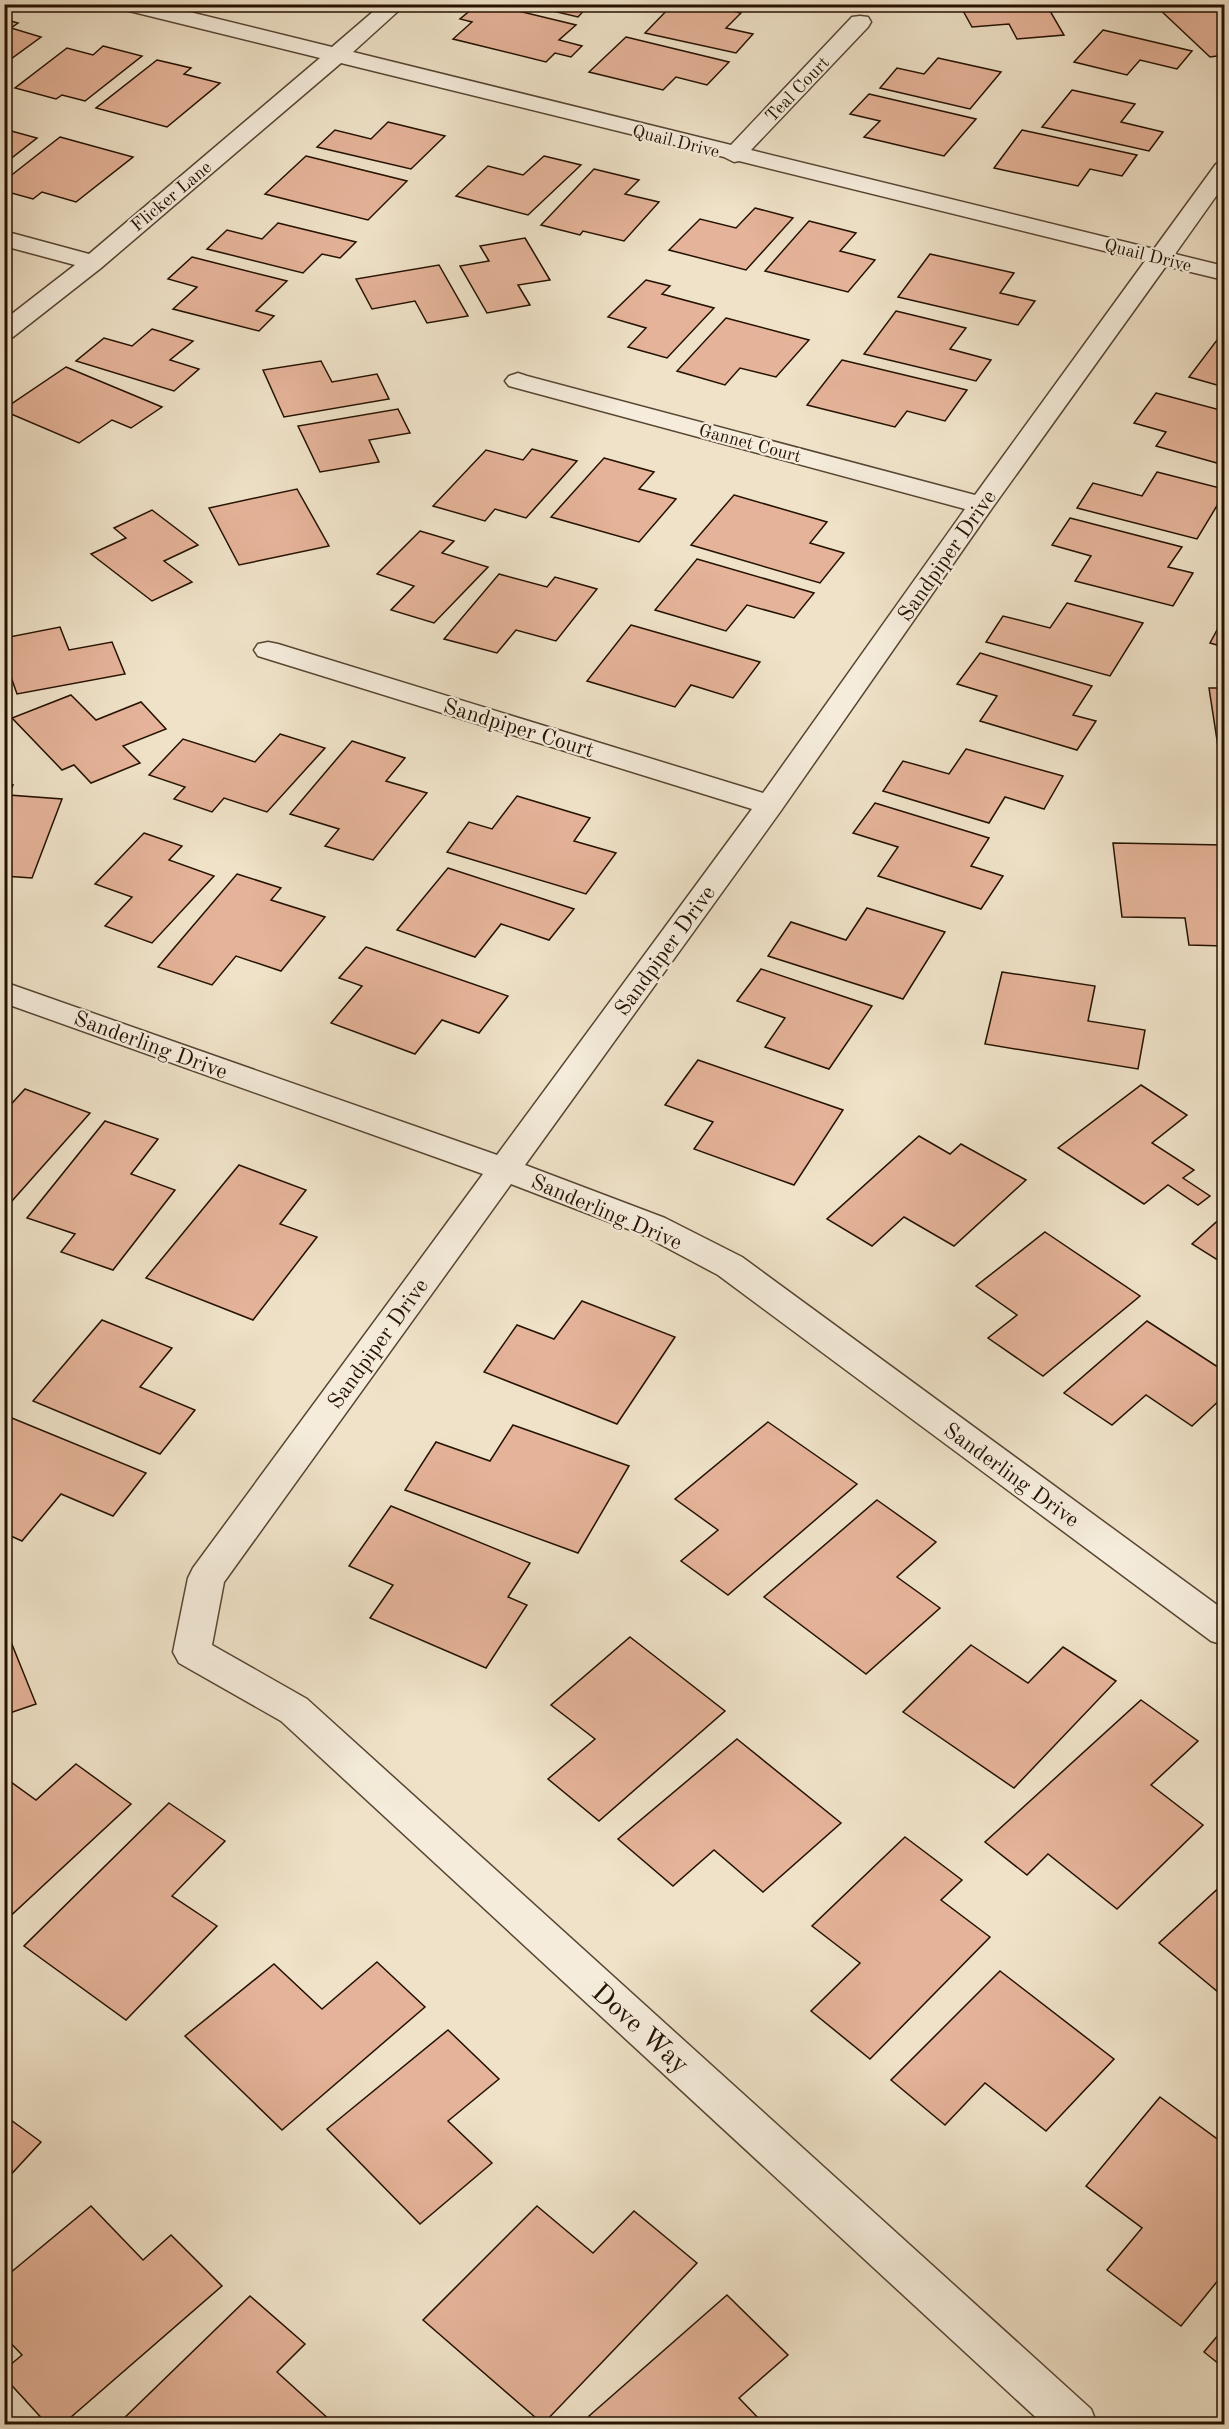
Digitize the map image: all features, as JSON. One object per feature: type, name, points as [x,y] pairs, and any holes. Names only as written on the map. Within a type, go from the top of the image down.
[{"type":"street","name":"Quail Drive","points":[[129,4],[734,155],[1224,273]]},
{"type":"street","name":"Flicker Lane","points":[[4,332],[93,263],[396,4]]},
{"type":"street","name":"Teal Court","points":[[734,155],[860,22]]},
{"type":"street","name":"Sandpiper Drive","points":[[192,1652],[206,1578],[770,805],[981,505],[1224,170]]},
{"type":"street","points":[[4,238],[93,263]]},
{"type":"street","name":"Gannet Court","points":[[518,381],[981,505]]},
{"type":"street","name":"Sandpiper Court","points":[[268,650],[770,805]]},
{"type":"street","name":"Sanderling Drive","points":[[4,992],[503,1168],[653,1226],[730,1266],[1224,1630]]},
{"type":"street","name":"Dove Way","points":[[192,1652],[294,1710],[1075,2424]]},
{"type":"building","points":[[478,4],[489,4],[576,25],[559,40],[582,46],[571,57],[555,53],[546,62],[453,39],[472,22],[460,19]]},
{"type":"building","points":[[523,4],[590,4],[578,17]]},
{"type":"building","points":[[673,4],[702,4],[741,13],[726,28],[753,34],[736,53],[645,33]]},
{"type":"building","points":[[1013,4],[1046,4],[1064,35],[1017,39],[1009,24],[972,27],[962,9]]},
{"type":"building","points":[[1175,4],[1193,4],[1196,8],[1224,4],[1224,55],[1210,57],[1158,8]]},
{"type":"building","points":[[4,19],[18,23],[11,28],[41,37],[4,64]]},
{"type":"building","points":[[1103,30],[1192,51],[1177,69],[1140,60],[1127,75],[1074,62]]},
{"type":"building","points":[[626,37],[729,62],[707,85],[676,77],[663,90],[589,72]]},
{"type":"building","points":[[103,46],[142,56],[85,101],[62,95],[56,99],[15,88],[67,48],[93,55]]},
{"type":"building","points":[[938,58],[1001,72],[970,109],[880,88],[897,68],[924,74]]},
{"type":"building","points":[[157,60],[191,68],[184,74],[220,83],[167,127],[96,108]]},
{"type":"building","points":[[1072,90],[1135,104],[1121,122],[1163,132],[1149,151],[1042,127]]},
{"type":"building","points":[[869,94],[976,119],[944,156],[864,137],[880,121],[850,114]]},
{"type":"building","points":[[388,122],[445,136],[411,169],[317,147],[335,130],[371,139]]},
{"type":"building","points":[[4,129],[37,138],[4,164]]},
{"type":"building","points":[[1022,130],[1137,155],[1122,176],[1090,169],[1078,186],[994,168]]},
{"type":"building","points":[[60,137],[133,157],[76,202],[42,192],[33,199],[4,191],[4,181]]},
{"type":"building","points":[[306,156],[407,181],[368,220],[265,194]]},
{"type":"building","points":[[544,156],[581,165],[528,215],[456,196],[488,166],[523,175]]},
{"type":"building","points":[[594,169],[639,180],[625,194],[659,202],[624,241],[583,231],[580,235],[541,225]]},
{"type":"building","points":[[755,208],[793,218],[746,270],[669,250],[700,219],[736,228]]},
{"type":"building","points":[[809,221],[856,233],[840,251],[875,260],[848,292],[765,271]]},
{"type":"building","points":[[278,223],[356,242],[340,258],[322,254],[303,273],[207,249],[227,230],[262,239]]},
{"type":"building","points":[[525,238],[550,280],[518,285],[530,305],[487,313],[460,266],[489,261],[480,246]]},
{"type":"building","points":[[930,254],[1014,273],[1000,293],[1035,301],[1018,325],[898,297]]},
{"type":"building","points":[[192,257],[287,281],[256,311],[274,316],[259,331],[173,309],[197,287],[168,279]]},
{"type":"building","points":[[439,265],[468,316],[427,323],[415,301],[372,309],[356,279]]},
{"type":"building","points":[[646,280],[670,286],[662,294],[714,308],[667,358],[628,347],[646,328],[608,317]]},
{"type":"building","points":[[896,311],[966,328],[950,349],[991,360],[976,381],[864,354]]},
{"type":"building","points":[[726,318],[809,340],[776,377],[740,368],[725,385],[677,371]]},
{"type":"building","points":[[152,329],[193,341],[170,360],[199,369],[174,391],[76,361],[104,338],[132,346]]},
{"type":"building","points":[[1217,340],[1224,342],[1224,387],[1189,377]]},
{"type":"building","points":[[842,360],[967,390],[945,421],[907,411],[895,427],[807,405]]},
{"type":"building","points":[[321,361],[332,382],[377,374],[389,399],[284,417],[263,370]]},
{"type":"building","points":[[66,367],[162,407],[131,428],[112,420],[79,443],[4,411]]},
{"type":"building","points":[[1156,393],[1224,411],[1224,465],[1156,446],[1166,432],[1134,423]]},
{"type":"building","points":[[398,409],[410,433],[369,440],[379,462],[320,472],[298,426]]},
{"type":"building","points":[[532,449],[577,461],[526,518],[495,509],[485,521],[433,506],[486,450],[523,460]]},
{"type":"building","points":[[604,458],[654,472],[639,489],[676,499],[639,542],[551,517]]},
{"type":"building","points":[[1157,472],[1224,489],[1224,494],[1197,539],[1077,508],[1093,483],[1142,496]]},
{"type":"building","points":[[297,489],[329,546],[239,565],[209,508]]},
{"type":"building","points":[[734,495],[827,522],[810,543],[844,553],[820,583],[691,545]]},
{"type":"building","points":[[152,510],[198,545],[164,561],[192,582],[152,601],[91,554],[126,538],[114,528]]},
{"type":"building","points":[[1070,518],[1182,547],[1168,567],[1193,573],[1173,606],[1075,581],[1091,556],[1052,545]]},
{"type":"building","points":[[420,531],[454,541],[442,553],[488,567],[434,623],[391,610],[414,586],[377,574]]},
{"type":"building","points":[[697,559],[814,593],[794,618],[747,605],[726,631],[655,610]]},
{"type":"building","points":[[499,574],[547,587],[555,577],[597,589],[556,641],[516,630],[497,653],[444,639]]},
{"type":"building","points":[[1067,603],[1143,623],[1110,676],[986,642],[1003,616],[1050,628]]},
{"type":"building","points":[[1224,617],[1224,647],[1210,643]]},
{"type":"building","points":[[631,625],[760,662],[733,698],[691,685],[675,707],[587,681]]},
{"type":"building","points":[[60,627],[69,650],[112,642],[125,674],[17,694],[4,657],[4,638]]},
{"type":"building","points":[[980,653],[1092,686],[1073,715],[1096,721],[1077,750],[980,721],[997,696],[957,684]]},
{"type":"building","points":[[1209,688],[1224,688],[1224,753],[1219,753]]},
{"type":"building","points":[[71,695],[96,720],[141,702],[166,729],[123,746],[140,763],[91,783],[74,765],[62,770],[12,718]]},
{"type":"building","points":[[280,734],[325,748],[267,812],[224,798],[212,812],[174,799],[185,787],[149,775],[183,739],[255,762]]},
{"type":"building","points":[[352,741],[405,758],[386,781],[427,793],[373,860],[325,846],[339,829],[290,814]]},
{"type":"building","points":[[966,749],[1063,776],[1044,809],[1005,797],[989,823],[883,791],[903,761],[949,774]]},
{"type":"building","points":[[4,784],[13,785],[9,795],[62,799],[32,878],[4,876]]},
{"type":"building","points":[[517,796],[590,818],[574,841],[616,853],[586,894],[447,852],[469,822],[492,829]]},
{"type":"building","points":[[875,803],[989,838],[971,866],[1003,876],[981,909],[878,876],[898,847],[853,833]]},
{"type":"building","points":[[144,833],[182,846],[169,860],[214,876],[152,943],[105,926],[132,897],[95,884]]},
{"type":"building","points":[[1113,843],[1224,845],[1224,946],[1189,945],[1185,918],[1122,917]]},
{"type":"building","points":[[448,868],[574,909],[549,940],[501,924],[475,957],[397,930]]},
{"type":"building","points":[[237,874],[281,888],[271,900],[325,917],[281,971],[236,956],[212,985],[158,967]]},
{"type":"building","points":[[867,908],[945,932],[903,999],[768,956],[791,922],[846,940]]},
{"type":"building","points":[[366,947],[508,996],[479,1033],[442,1020],[415,1054],[331,1023],[362,986],[339,978]]},
{"type":"building","points":[[761,969],[872,1006],[829,1069],[765,1047],[785,1018],[737,1001]]},
{"type":"building","points":[[1002,972],[1095,986],[1088,1021],[1145,1030],[1138,1069],[985,1044]]},
{"type":"building","points":[[698,1060],[843,1110],[794,1185],[694,1149],[713,1122],[665,1105]]},
{"type":"building","points":[[1141,1085],[1187,1115],[1152,1143],[1194,1170],[1183,1178],[1210,1196],[1198,1205],[1168,1185],[1144,1204],[1058,1148]]},
{"type":"building","points":[[25,1089],[90,1113],[4,1210],[4,1112]]},
{"type":"building","points":[[105,1121],[158,1139],[131,1174],[175,1190],[113,1270],[61,1252],[75,1234],[27,1218]]},
{"type":"building","points":[[919,1136],[950,1154],[961,1144],[1026,1180],[954,1246],[904,1217],[872,1246],[827,1219]]},
{"type":"building","points":[[239,1165],[306,1190],[280,1224],[317,1237],[253,1320],[146,1278]]},
{"type":"building","points":[[1224,1215],[1224,1264],[1192,1244]]},
{"type":"building","points":[[1045,1232],[1140,1296],[1043,1376],[988,1338],[1017,1315],[976,1286]]},
{"type":"building","points":[[582,1301],[675,1337],[617,1424],[484,1372],[517,1325],[554,1339]]},
{"type":"building","points":[[102,1320],[172,1348],[140,1387],[195,1410],[160,1454],[33,1401]]},
{"type":"building","points":[[1147,1321],[1224,1371],[1224,1396],[1192,1426],[1146,1395],[1112,1425],[1064,1393]]},
{"type":"building","points":[[7,1416],[146,1473],[113,1516],[61,1494],[22,1541],[4,1533],[4,1419]]},
{"type":"building","points":[[768,1422],[857,1484],[728,1595],[681,1561],[718,1530],[675,1499]]},
{"type":"building","points":[[513,1425],[629,1466],[578,1553],[405,1490],[436,1442],[490,1461]]},
{"type":"building","points":[[877,1500],[936,1542],[897,1577],[940,1608],[866,1674],[764,1597]]},
{"type":"building","points":[[391,1506],[530,1563],[508,1597],[527,1605],[486,1668],[370,1618],[393,1585],[349,1566]]},
{"type":"building","points":[[9,1637],[36,1704],[4,1715],[4,1638]]},
{"type":"building","points":[[630,1637],[725,1711],[599,1821],[548,1779],[595,1739],[551,1705]]},
{"type":"building","points":[[971,1645],[1028,1683],[1063,1647],[1116,1681],[1014,1788],[903,1712]]},
{"type":"building","points":[[1141,1700],[1198,1741],[1151,1785],[1203,1825],[1117,1909],[1048,1854],[1027,1875],[985,1842]]},
{"type":"building","points":[[737,1739],[841,1823],[763,1892],[714,1850],[673,1886],[618,1839]]},
{"type":"building","points":[[76,1764],[131,1804],[5,1921],[4,1777],[36,1800]]},
{"type":"building","points":[[169,1803],[225,1841],[172,1896],[217,1926],[126,2020],[24,1946]]},
{"type":"building","points":[[905,1837],[962,1880],[941,1900],[990,1937],[870,2059],[811,2011],[860,1963],[812,1926]]},
{"type":"building","points":[[1224,1883],[1224,1986],[1218,1992],[1159,1943]]},
{"type":"building","points":[[377,1962],[425,2007],[282,2130],[185,2036],[274,1964],[322,2009]]},
{"type":"building","points":[[1000,1971],[1114,2059],[1046,2131],[985,2083],[945,2125],[891,2080]]},
{"type":"building","points":[[448,2030],[499,2079],[448,2121],[492,2163],[420,2224],[327,2129]]},
{"type":"building","points":[[1160,2097],[1224,2144],[1224,2273],[1181,2326],[1107,2270],[1142,2228],[1086,2186]]},
{"type":"building","points":[[4,2115],[41,2142],[4,2182]]},
{"type":"building","points":[[91,2206],[143,2260],[171,2235],[222,2286],[63,2424],[47,2424],[4,2377],[4,2370],[22,2355],[4,2336],[4,2278]]},
{"type":"building","points":[[537,2206],[593,2253],[634,2211],[697,2263],[543,2424],[423,2320]]},
{"type":"building","points":[[727,2295],[788,2355],[739,2398],[764,2424],[597,2424],[589,2416]]},
{"type":"building","points":[[250,2296],[305,2344],[277,2372],[332,2422],[330,2424],[118,2424]]},
{"type":"building","points":[[1224,2328],[1224,2368],[1204,2352]]}]
